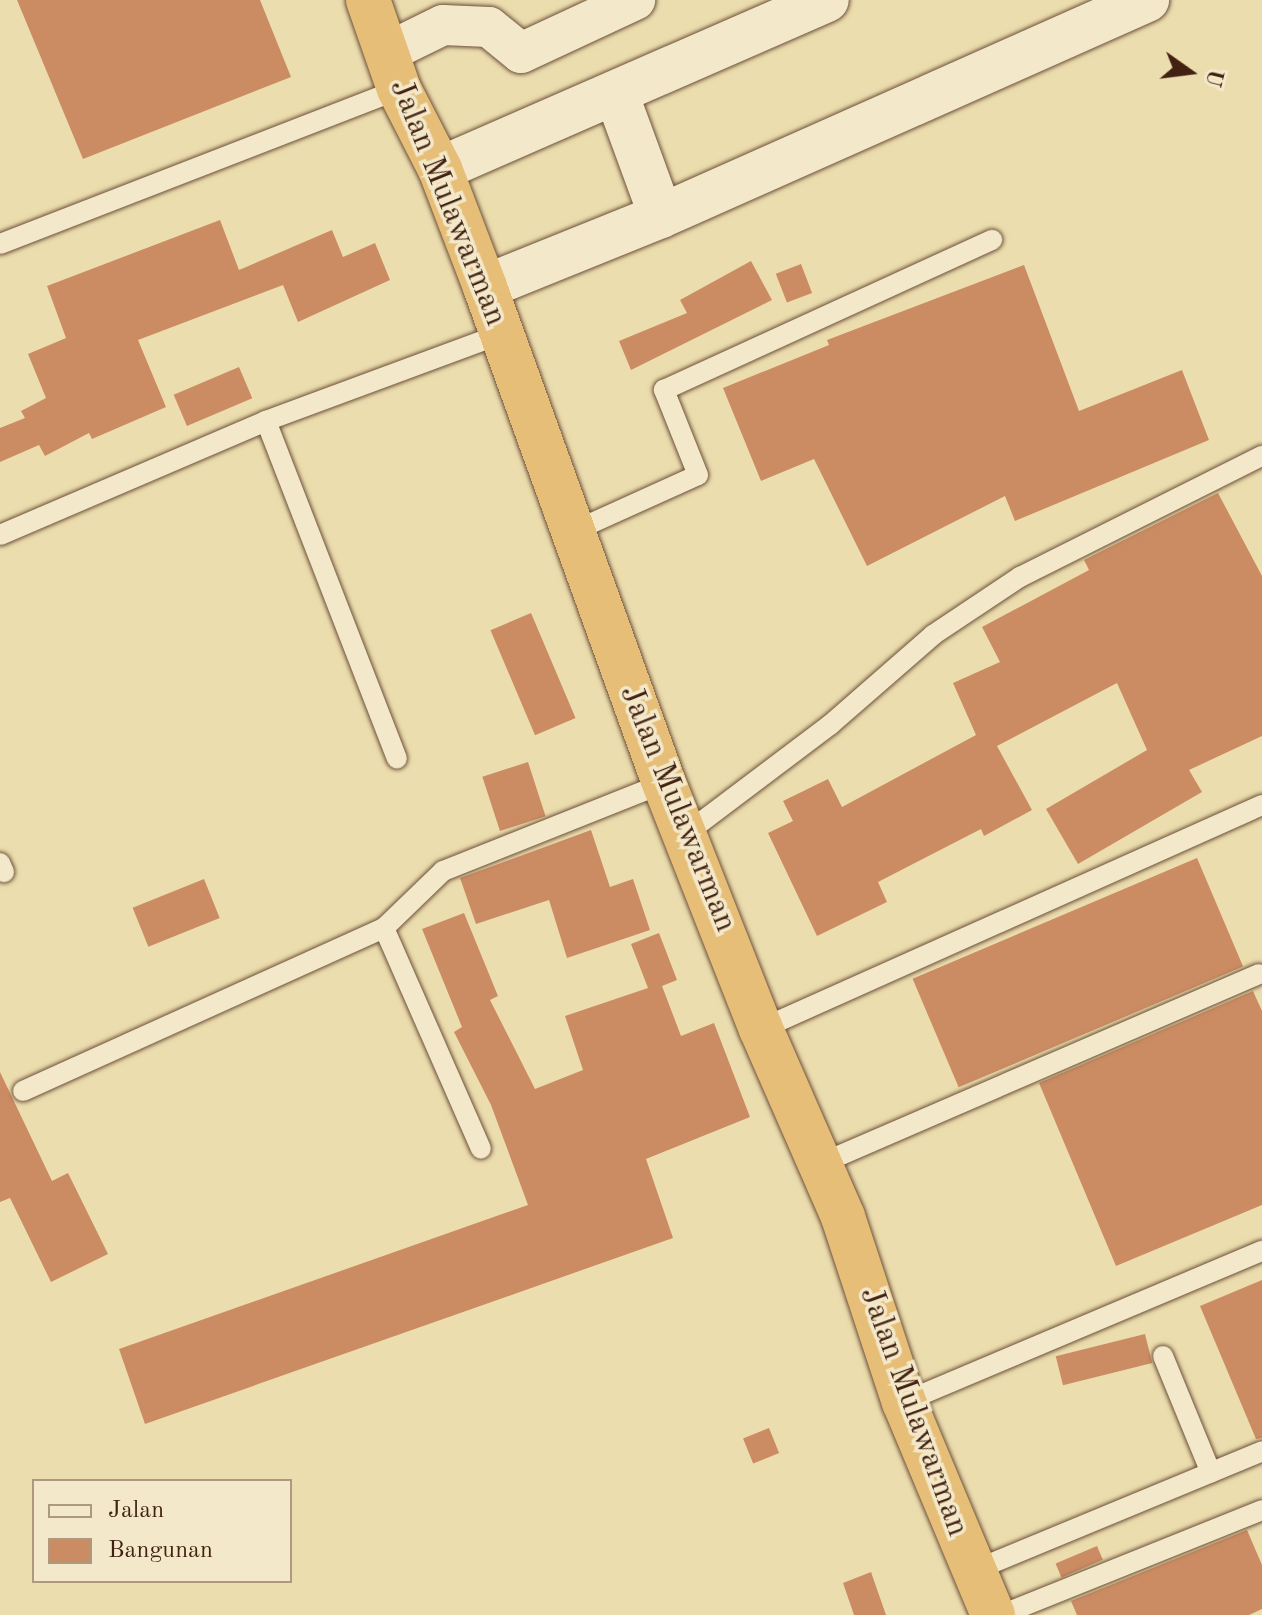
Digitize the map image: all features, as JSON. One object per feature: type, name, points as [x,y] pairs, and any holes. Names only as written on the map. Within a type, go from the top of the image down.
[{"type":"highway","name":"Jalan Mulawarman","points":[[368,0],[394,70],[440,169],[485,287],[499,335],[684,835],[761,1029],[843,1217],[904,1402],[993,1615]]},
{"type":"street","points":[[394,70],[443,25],[484,13],[521,53],[635,0]]},
{"type":"street","points":[[440,169],[827,0]]},
{"type":"street","points":[[485,287],[661,216],[1147,0]]},
{"type":"street","points":[[616,93],[661,216]]},
{"type":"lane","points":[[0,244],[394,70]]},
{"type":"lane","points":[[572,532],[698,475],[664,390],[992,240]]},
{"type":"lane","points":[[0,535],[266,421],[499,335]]},
{"type":"lane","points":[[266,421],[397,759]]},
{"type":"lane","points":[[684,835],[830,725],[933,635],[1020,577],[1262,456]]},
{"type":"lane","points":[[23,1091],[384,928],[443,871],[664,783]]},
{"type":"lane","points":[[761,1029],[1262,805]]},
{"type":"lane","points":[[384,928],[481,1149]]},
{"type":"lane","points":[[820,1164],[1259,974]]},
{"type":"lane","points":[[904,1402],[1262,1251]]},
{"type":"lane","points":[[1163,1356],[1211,1473]]},
{"type":"lane","points":[[973,1571],[1262,1451]]},
{"type":"lane","points":[[1001,1615],[1262,1510]]},
{"type":"building","points":[[17,0],[260,0],[291,77],[83,159]]},
{"type":"building","points":[[220,220],[239,270],[332,230],[343,257],[375,243],[390,280],[298,322],[283,285],[138,340],[166,407],[92,439],[89,433],[45,456],[39,445],[0,462],[0,428],[25,418],[21,411],[46,398],[28,354],[66,338],[47,286]]},
{"type":"building","points":[[751,261],[772,300],[631,370],[619,341],[687,313],[680,300]]},
{"type":"building","points":[[801,264],[812,293],[787,303],[776,274]]},
{"type":"building","points":[[1024,265],[1079,411],[1182,370],[1209,440],[1015,521],[1005,496],[867,566],[814,459],[761,481],[723,388],[829,345],[827,340]]},
{"type":"building","points":[[239,367],[252,398],[187,426],[174,395]]},
{"type":"building","points":[[1218,493],[1262,576],[1262,736],[1189,770],[1202,792],[1078,864],[1046,809],[1147,750],[1117,683],[997,746],[1032,810],[984,836],[981,829],[878,882],[887,902],[817,936],[768,833],[793,821],[783,801],[828,779],[842,807],[976,735],[953,683],[1000,662],[982,627],[1089,570],[1084,560]]},
{"type":"building","points":[[531,613],[576,718],[535,735],[490,630]]},
{"type":"building","points":[[528,762],[546,816],[500,831],[482,777]]},
{"type":"building","points":[[591,830],[610,887],[633,879],[650,930],[567,958],[549,900],[476,924],[460,878]]},
{"type":"building","points":[[1197,858],[1243,967],[959,1087],[913,979]]},
{"type":"building","points":[[204,879],[220,918],[148,947],[133,908]]},
{"type":"building","points":[[464,913],[498,996],[490,1000],[535,1089],[583,1070],[565,1016],[648,988],[631,944],[659,933],[677,980],[662,986],[681,1036],[714,1023],[750,1117],[646,1159],[673,1238],[145,1424],[119,1349],[528,1205],[491,1105],[454,1032],[462,1027],[422,929]]},
{"type":"building","points":[[1253,991],[1262,1011],[1262,1205],[1116,1266],[1039,1083]]},
{"type":"building","points":[[0,1072],[52,1181],[68,1173],[108,1254],[51,1282],[10,1198],[0,1202]]},
{"type":"building","points":[[1262,1280],[1262,1438],[1256,1439],[1200,1306]]},
{"type":"building","points":[[1145,1334],[1152,1363],[1063,1385],[1056,1356]]},
{"type":"building","points":[[769,1428],[779,1453],[753,1464],[743,1438]]},
{"type":"building","points":[[1247,1530],[1262,1565],[1262,1609],[1249,1615],[1077,1615],[1071,1601]]},
{"type":"building","points":[[1097,1546],[1103,1560],[1061,1577],[1056,1564]]},
{"type":"building","points":[[871,1572],[886,1615],[854,1615],[843,1583]]}]
